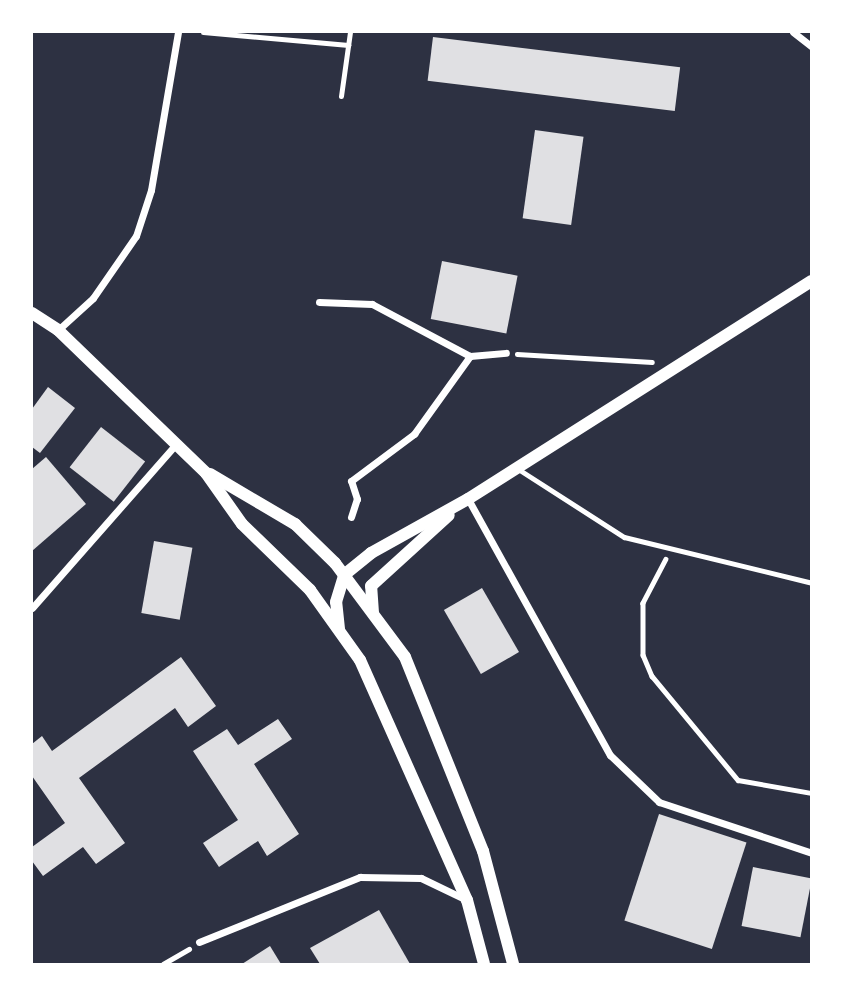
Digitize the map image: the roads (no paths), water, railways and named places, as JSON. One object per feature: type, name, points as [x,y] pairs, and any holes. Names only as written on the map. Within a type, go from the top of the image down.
[{"type":"street","points":[[58,330],[93,298],[136,236],[152,190],[178,32]]},
{"type":"street","points":[[793,32],[811,47]]},
{"type":"street","points":[[339,630],[336,601],[344,575],[371,553],[468,499],[675,364],[811,281]]},
{"type":"street","points":[[319,302],[372,304],[470,356],[506,353]]},
{"type":"street","points":[[32,313],[58,330],[206,472],[242,524],[292,570],[360,660],[467,900],[484,964]]},
{"type":"street","points":[[351,517],[358,499],[351,481],[414,434],[470,356]]},
{"type":"street","points":[[32,608],[176,444]]},
{"type":"street","points":[[206,472],[295,524],[344,575],[405,657],[450,757],[513,964]]},
{"type":"street","points":[[373,613],[371,586],[468,499]]},
{"type":"street","points":[[468,499],[610,755],[659,802],[811,853]]},
{"type":"street","points":[[199,943],[360,877],[421,878],[467,900]]},
{"type":"lane","points":[[203,32],[348,46]]},
{"type":"lane","points":[[341,96],[350,32]]},
{"type":"lane","points":[[516,467],[624,537],[811,583]]}]
